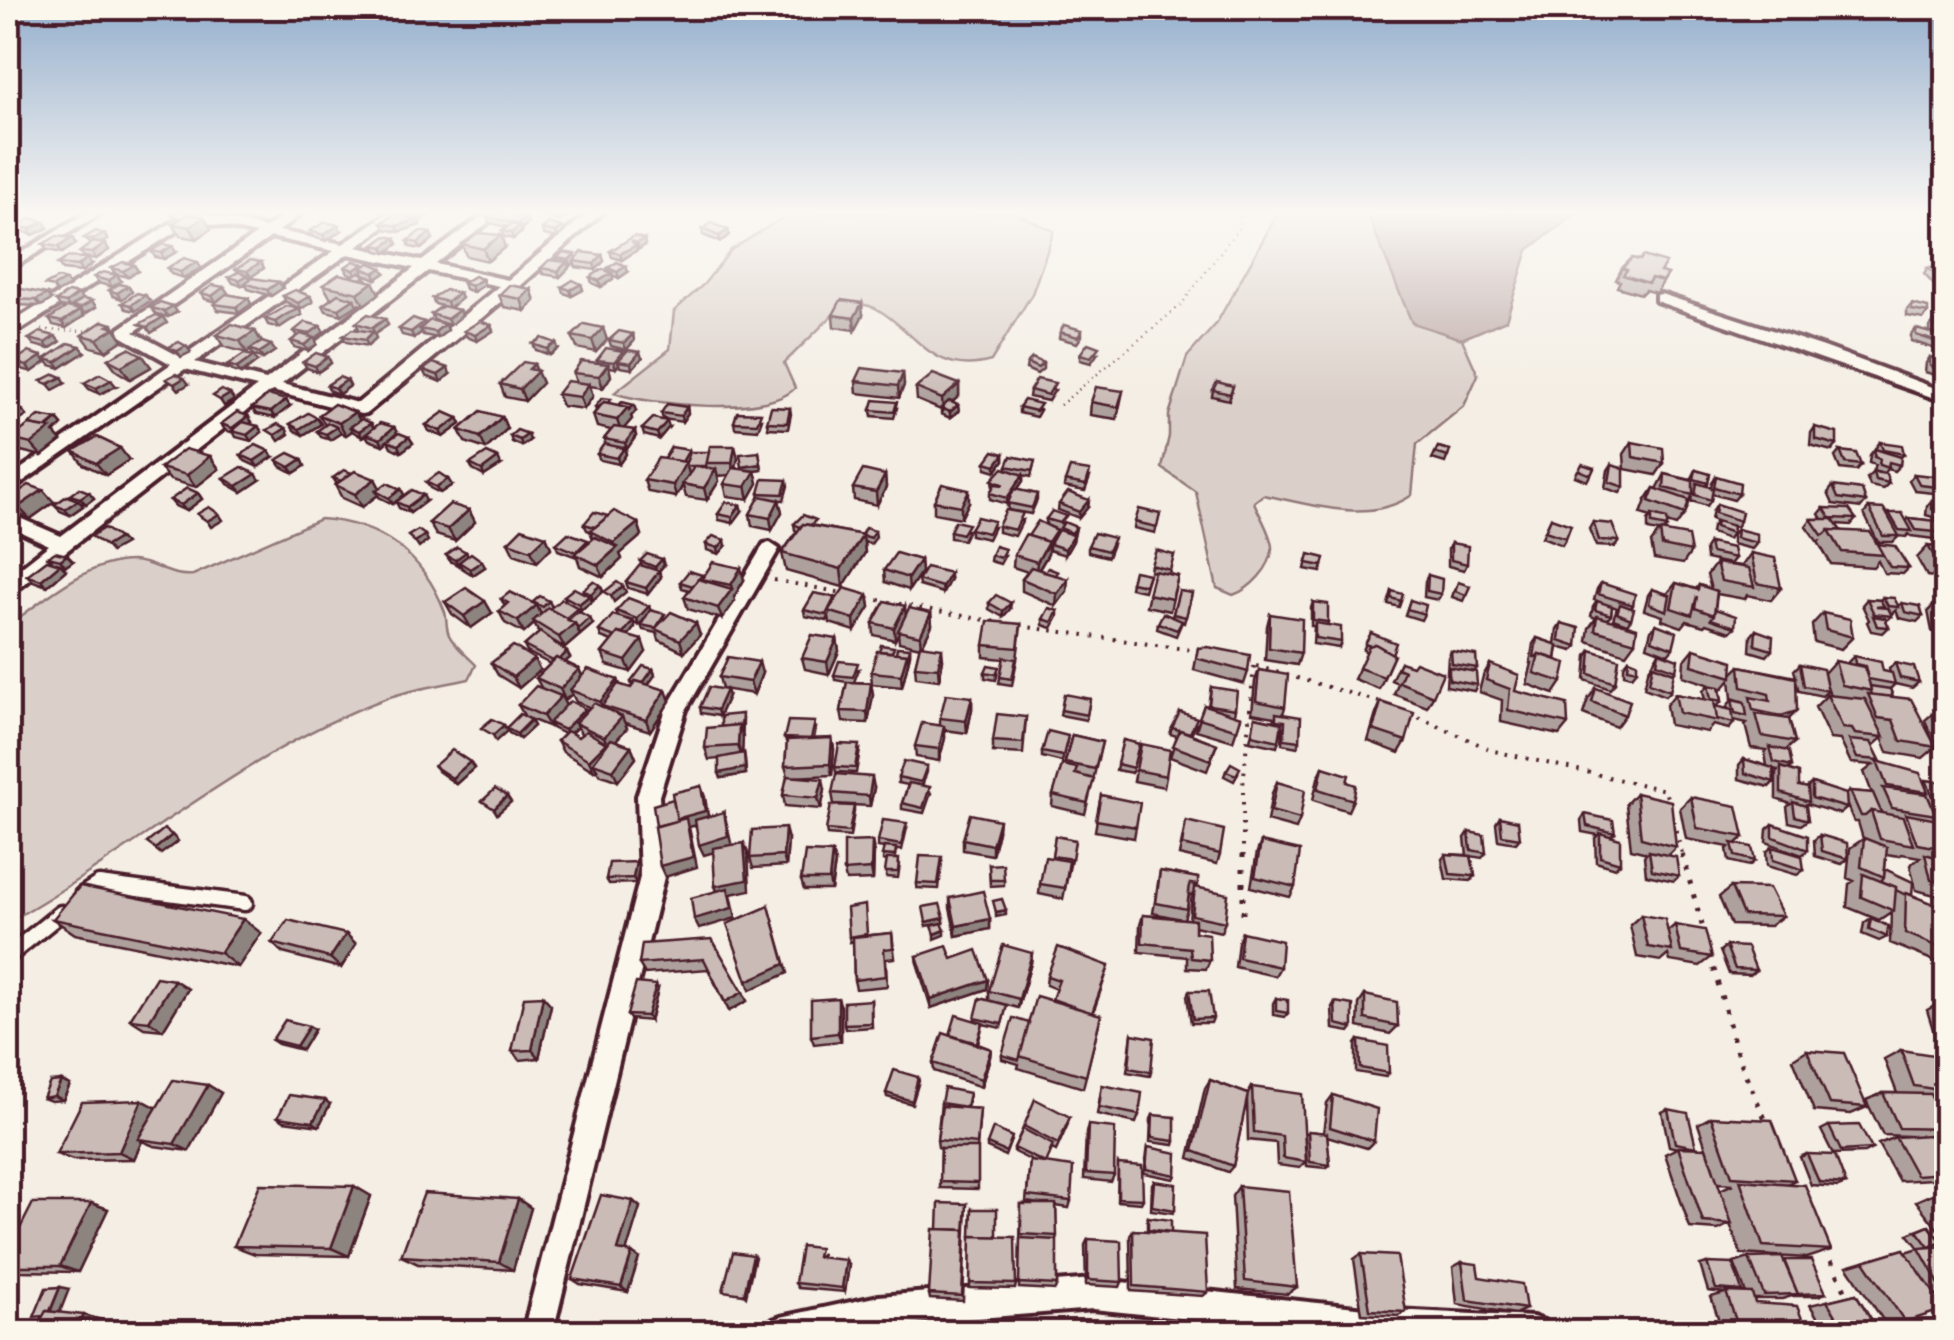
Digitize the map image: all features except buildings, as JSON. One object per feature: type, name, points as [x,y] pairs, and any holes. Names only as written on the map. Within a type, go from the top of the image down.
[{"type":"street","points":[[12,330],[95,276]]},
{"type":"street","points":[[206,276],[124,332],[182,363],[362,409],[524,276]]},
{"type":"street","points":[[8,486],[310,276]]},
{"type":"street","points":[[8,586],[267,385],[416,276]]},
{"type":"street","points":[[465,276],[513,285]]},
{"type":"street","points":[[1660,298],[1946,397]]},
{"type":"street","points":[[8,520],[62,544]]},
{"type":"street","points":[[538,1332],[652,877],[648,796],[676,709],[770,549]]},
{"type":"street","points":[[781,1332],[879,1311],[1094,1294],[1374,1324],[1533,1332]]},
{"type":"lane","points":[[8,956],[99,884],[245,904]]},
{"type":"path","points":[[1060,406],[1181,304],[1203,276]]},
{"type":"path","points":[[12,330],[124,332]]},
{"type":"path","points":[[754,576],[847,594]]},
{"type":"path","points":[[865,597],[1075,637],[1208,653]]},
{"type":"path","points":[[1238,661],[1398,708],[1494,751],[1665,790],[1704,934]]},
{"type":"path","points":[[1243,924],[1243,786],[1254,665]]},
{"type":"path","points":[[1709,952],[1738,1060],[1770,1128]]},
{"type":"path","points":[[1824,1246],[1854,1306]]},
{"type":"shaded area","points":[[711,276],[1038,276],[1032,294],[991,361],[954,363],[926,349],[875,308],[844,304],[784,363],[795,388],[781,397],[760,403],[708,406],[614,393],[670,349],[674,311]]},
{"type":"shaded area","points":[[1243,276],[1393,276],[1412,322],[1462,339],[1478,375],[1464,406],[1417,444],[1412,495],[1395,504],[1359,511],[1263,495],[1254,502],[1269,536],[1271,555],[1259,577],[1233,595],[1217,588],[1196,492],[1162,468],[1169,415],[1187,357],[1216,324]]},
{"type":"shaded area","points":[[1393,276],[1520,276],[1506,320],[1462,339],[1412,323]]},
{"type":"shaded area","points":[[320,519],[362,527],[397,545],[412,558],[436,592],[451,639],[476,665],[469,679],[387,698],[336,719],[240,773],[8,922],[8,626],[66,584],[99,567],[133,561],[193,575]]}]
